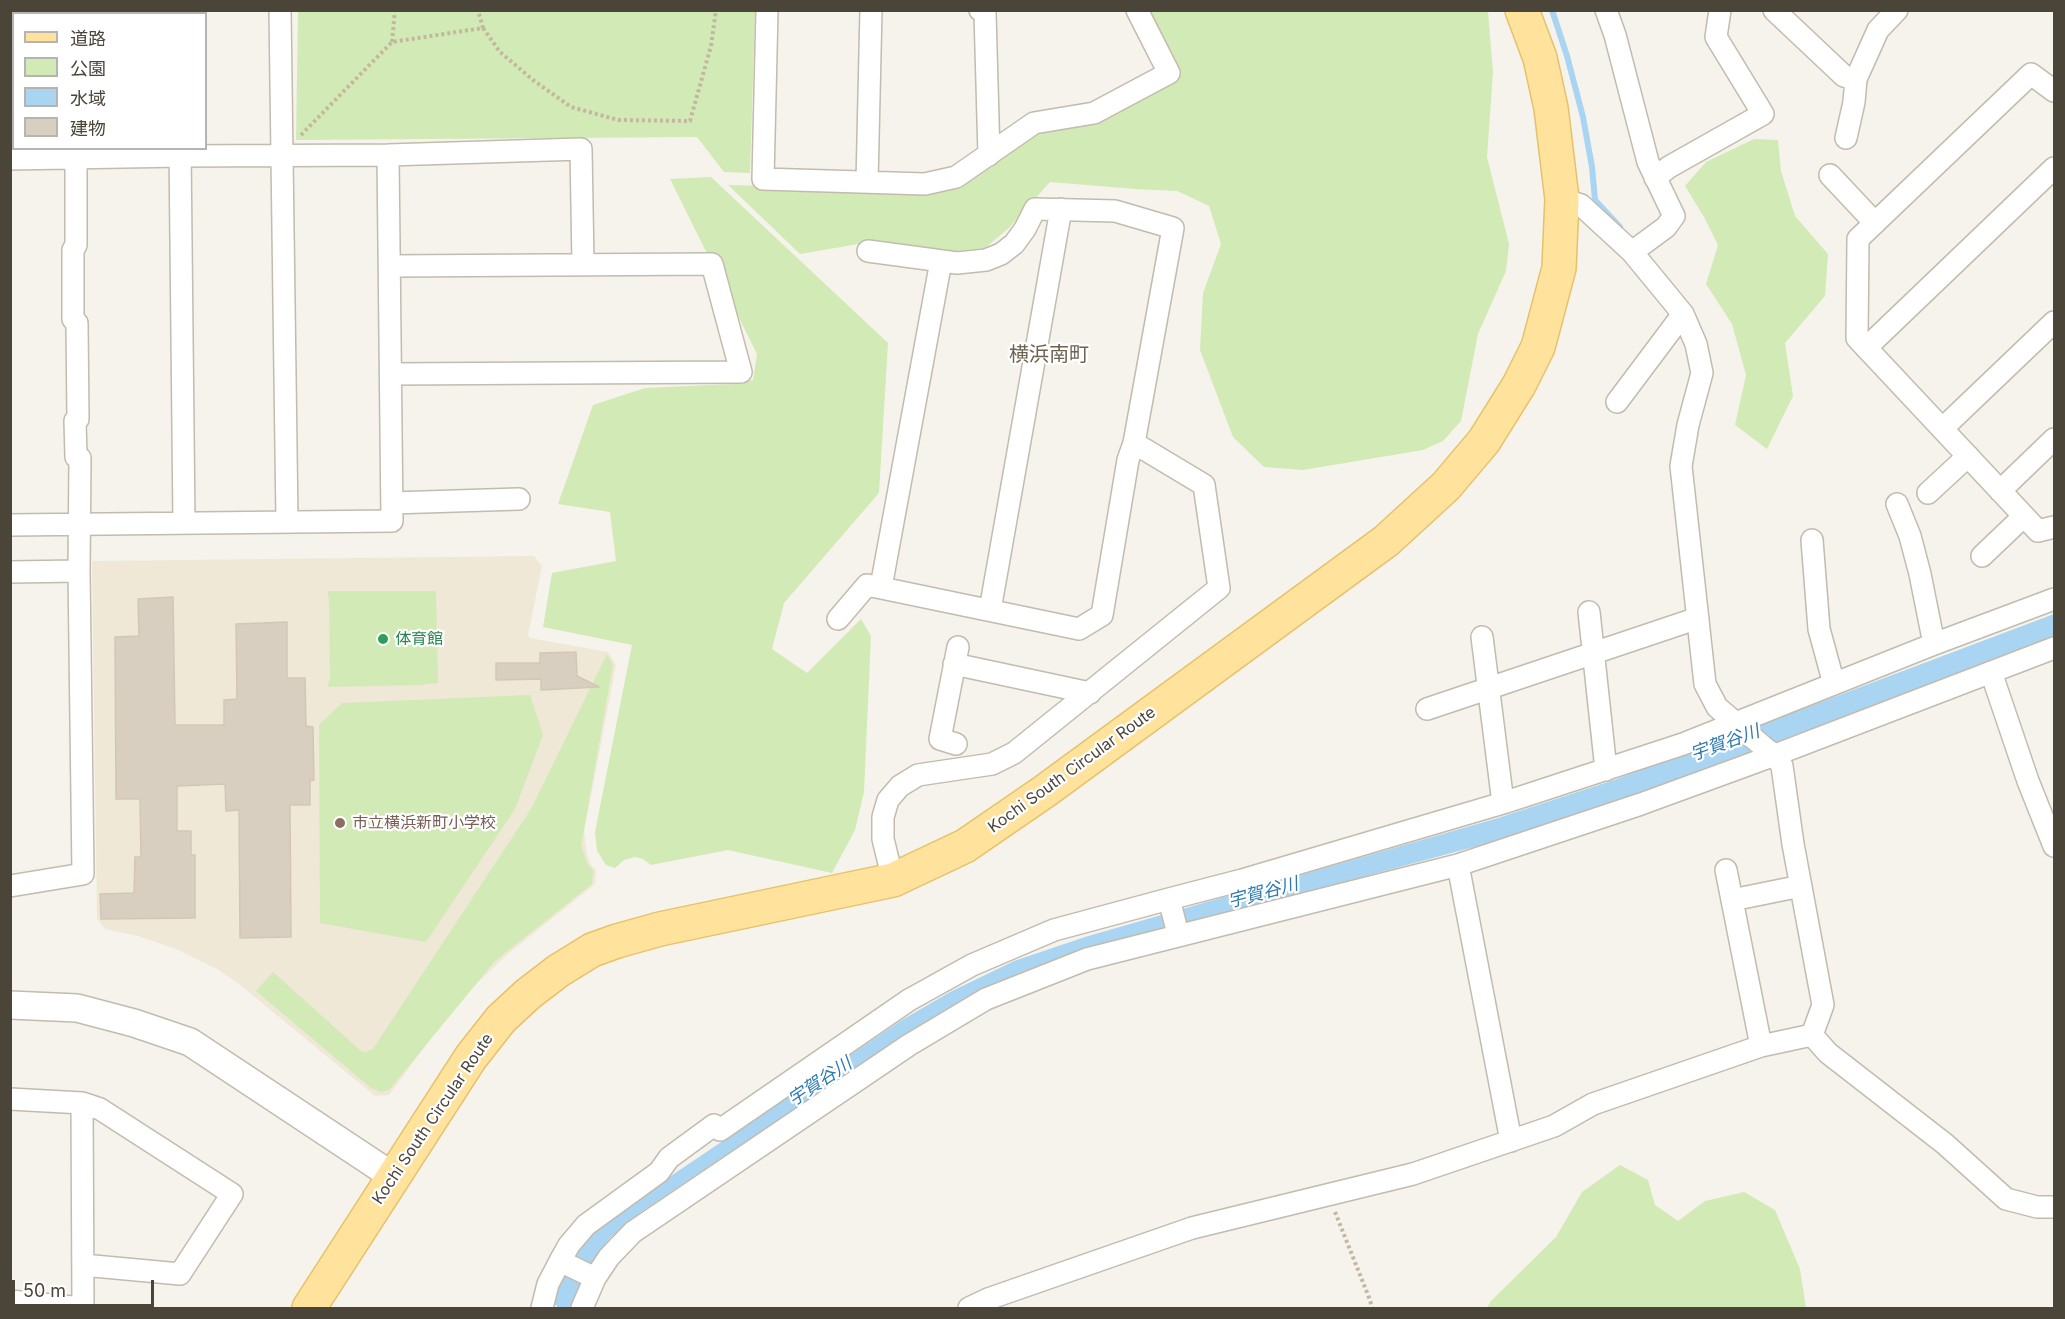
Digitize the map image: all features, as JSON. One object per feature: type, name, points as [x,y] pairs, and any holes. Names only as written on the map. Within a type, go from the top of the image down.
[{"type":"main road","name":"Kochi South Circular Route","points":[[309,1308],[471,1057],[501,1019],[528,994],[566,965],[592,950],[660,929],[893,880],[965,846],[1045,791],[1386,541],[1446,486],[1484,441],[1519,385],[1538,347],[1559,268],[1562,199],[1551,108],[1540,58],[1522,10]]},
{"type":"street","points":[[280,10],[288,522]]},
{"type":"street","points":[[767,10],[763,179],[926,184],[956,177],[1034,123],[1094,113],[1169,73],[1137,10]]},
{"type":"street","points":[[867,182],[871,10]]},
{"type":"street","points":[[980,10],[985,13],[989,156]]},
{"type":"street","points":[[1606,10],[1615,34],[1648,162],[1674,216],[1666,227],[1632,252]]},
{"type":"street","points":[[1655,178],[1669,167],[1763,114],[1716,37],[1720,10]]},
{"type":"street","points":[[1773,10],[1844,76],[1856,79]]},
{"type":"street","points":[[1846,138],[1854,102],[1856,79],[1878,30],[1897,10]]},
{"type":"street","points":[[2055,91],[2031,74],[1858,239],[1857,338],[2038,531],[2055,527]]},
{"type":"street","points":[[10,159],[181,152],[388,155],[581,149],[583,264]]},
{"type":"street","points":[[181,152],[184,523]]},
{"type":"street","points":[[10,525],[392,521],[388,155]]},
{"type":"street","points":[[10,886],[82,874],[78,525],[80,458],[76,457],[77,323],[74,319],[73,261],[73,250],[76,244],[76,158]]},
{"type":"street","points":[[1866,348],[2055,168]]},
{"type":"street","points":[[1830,176],[1875,223]]},
{"type":"street","points":[[1562,199],[1581,205],[1632,252],[1683,314],[1696,344],[1702,373],[1688,425],[1682,466],[1705,684],[1717,707],[1770,752],[1782,766],[1822,1005],[1812,1035]]},
{"type":"street","points":[[838,619],[867,585],[1079,629],[1102,615],[1128,460],[1134,444],[1173,228],[1114,211],[1035,209],[1014,244],[1000,254],[973,262],[941,261],[868,251]]},
{"type":"street","points":[[990,610],[1060,210]]},
{"type":"street","points":[[881,587],[941,261]]},
{"type":"street","points":[[390,266],[712,264],[741,372],[392,374]]},
{"type":"street","points":[[1617,402],[1683,314]]},
{"type":"street","points":[[1942,429],[2055,321]]},
{"type":"street","points":[[2000,491],[2055,439]]},
{"type":"street","points":[[893,880],[883,839],[883,817],[888,800],[900,786],[918,775],[992,764],[1014,753],[1219,588],[1204,485],[1134,444]]},
{"type":"street","points":[[1928,493],[1968,456]]},
{"type":"street","points":[[392,503],[519,499]]},
{"type":"street","points":[[1897,504],[1910,536],[1934,644]]},
{"type":"street","points":[[1982,556],[2024,516]]},
{"type":"street","points":[[1812,540],[1819,629],[1834,684]]},
{"type":"street","points":[[10,572],[79,571]]},
{"type":"street","points":[[542,1308],[548,1284],[563,1262],[569,1245],[586,1225],[659,1172],[669,1158],[714,1125],[720,1130],[909,1000],[972,965],[1054,930],[1170,902],[1503,803],[1683,744],[1739,724],[1934,644],[2055,599]]},
{"type":"street","points":[[1589,612],[1606,770]]},
{"type":"street","points":[[1427,709],[1698,618]]},
{"type":"street","points":[[1482,637],[1503,803]]},
{"type":"street","points":[[582,1308],[591,1277],[633,1232],[909,1046],[986,999],[1087,959],[1177,932],[1458,865],[1641,804],[1770,752],[2055,648]]},
{"type":"street","points":[[956,744],[940,739],[956,656],[1089,693]]},
{"type":"street","points":[[1991,672],[2028,781],[2055,846]]},
{"type":"street","points":[[1458,865],[1511,1141]]},
{"type":"street","points":[[1726,870],[1761,1046]]},
{"type":"street","points":[[1732,900],[1801,886]]},
{"type":"street","points":[[1170,902],[1177,932]]},
{"type":"street","points":[[10,1005],[77,1008],[134,1023],[190,1042],[394,1177]]},
{"type":"street","points":[[969,1308],[988,1299],[1192,1228],[1413,1174],[1554,1126],[1593,1104],[1761,1046],[1812,1035]]},
{"type":"street","points":[[1812,1035],[1828,1053],[1945,1144],[2006,1199],[2037,1207],[2055,1207]]},
{"type":"street","points":[[10,1099],[82,1103],[100,1108],[232,1194],[180,1274],[83,1265]]},
{"type":"street","points":[[10,1301],[83,1308],[82,1103]]},
{"type":"street","points":[[563,1262],[591,1277]]},
{"type":"path","points":[[392,42],[395,10]]},
{"type":"path","points":[[478,10],[483,28],[500,52],[571,108],[618,120],[690,121],[711,46],[716,10]]},
{"type":"path","points":[[282,155],[392,42],[483,28]]},
{"type":"path","points":[[1328,1195],[1372,1308]]},
{"type":"shaded area","name":"市立横浜新町小学校","points":[[534,556],[542,566],[528,635],[530,638],[608,652],[616,665],[584,832],[587,855],[596,870],[595,884],[509,953],[474,986],[443,1022],[389,1095],[375,1096],[239,984],[217,969],[176,949],[138,936],[105,929],[97,919],[92,561]]},
{"type":"green space","points":[[298,11],[755,11],[750,173],[724,172],[697,137],[296,140]]},
{"type":"green space","points":[[1142,11],[1488,11],[1493,72],[1487,157],[1509,244],[1506,271],[1478,334],[1461,421],[1443,441],[1423,450],[1303,470],[1264,467],[1233,437],[1200,350],[1203,293],[1221,244],[1209,206],[1177,191],[1050,182],[1010,227],[985,248],[954,251],[876,241],[800,254],[728,185],[925,190],[1036,127],[1176,74]]},
{"type":"green space","points":[[1754,139],[1778,140],[1781,171],[1795,216],[1828,254],[1825,296],[1785,343],[1793,396],[1767,449],[1735,425],[1746,375],[1732,324],[1706,284],[1718,245],[1685,186],[1706,162]]},
{"type":"green space","points":[[711,177],[888,343],[879,493],[784,603],[772,649],[807,673],[861,619],[871,636],[864,792],[855,830],[832,873],[728,850],[651,865],[635,857],[624,860],[615,868],[606,865],[597,851],[595,832],[632,645],[543,627],[552,573],[616,561],[610,512],[558,504],[593,405],[645,388],[732,384],[753,380],[757,354],[670,179]]},
{"type":"green space","name":"体育館","points":[[328,591],[436,591],[438,683],[327,687],[330,679]]},
{"type":"green space","points":[[607,654],[613,665],[581,846],[588,865],[593,870],[592,884],[495,961],[389,1090],[381,1092],[371,1088],[256,991],[273,972],[361,1051],[366,1052],[373,1049],[531,809]]},
{"type":"green space","points":[[530,695],[543,735],[515,809],[426,942],[320,923],[319,725],[342,703]]},
{"type":"green space","points":[[1620,1165],[1648,1180],[1655,1205],[1678,1221],[1705,1201],[1744,1192],[1775,1210],[1800,1269],[1806,1308],[1487,1308],[1491,1301],[1556,1237],[1582,1192]]},
{"type":"water","name":"宇賀谷川","points":[[2054,614],[2054,636],[1622,801],[1507,838],[1084,952],[1019,973],[961,1002],[898,1039],[641,1212],[610,1238],[591,1264],[570,1308],[556,1308],[557,1305],[547,1305],[575,1253],[598,1228],[656,1186],[902,1020],[950,992],[1014,961],[1085,937],[1498,818],[1614,780]]},
{"type":"building","points":[[173,597],[175,725],[224,725],[224,700],[237,699],[236,624],[287,622],[287,678],[305,678],[306,726],[313,727],[314,780],[310,781],[310,805],[290,805],[291,937],[240,938],[239,810],[226,811],[225,784],[177,786],[177,831],[191,831],[191,855],[195,855],[195,918],[101,919],[100,894],[134,893],[135,857],[141,857],[140,799],[116,799],[115,637],[139,636],[138,599]]},
{"type":"building","points":[[576,652],[577,676],[599,687],[541,690],[541,679],[496,680],[496,663],[540,663],[540,653]]},
{"type":"waterway","points":[[1552,10],[1583,117],[1595,200],[1620,227]]},
{"type":"place","name":"体育館","points":[[383,639]]},
{"type":"place","name":"市立横浜新町小学校","points":[[340,823]]},
{"type":"district","name":"横浜南町","points":[[1049,355]]}]
